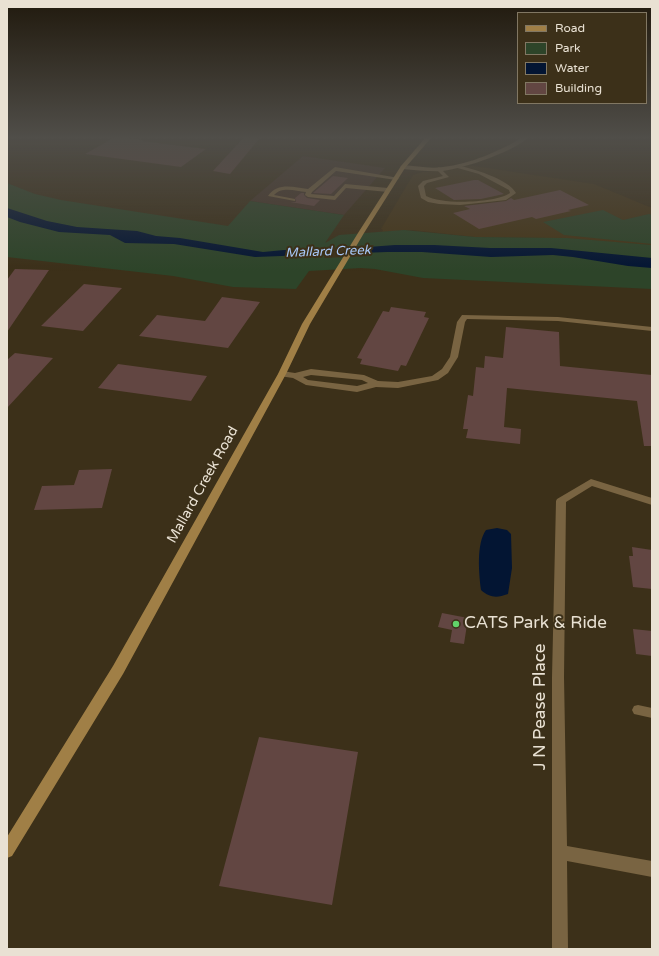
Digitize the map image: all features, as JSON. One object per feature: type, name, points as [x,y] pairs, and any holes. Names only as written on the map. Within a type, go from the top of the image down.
[{"type":"main road","name":"Mallard Creek Road","points":[[7,851],[118,670],[282,374],[306,324],[394,182]]},
{"type":"street","points":[[282,374],[295,376],[306,382],[357,389],[376,384],[398,385],[435,378],[445,371],[454,357],[461,322],[465,316],[558,319],[652,329]]},
{"type":"street","name":"J N Pease Place","points":[[560,949],[558,677],[561,501],[591,482],[652,502]]},
{"type":"street","points":[[560,852],[652,869]]},
{"type":"lane","points":[[293,200],[271,196],[272,193],[278,188],[309,191],[320,182]]},
{"type":"lane","points":[[427,182],[421,186],[423,197],[430,201],[449,203],[506,198],[513,194],[511,189],[496,182]]},
{"type":"lane","points":[[309,191],[308,195],[334,198],[345,186],[388,190]]},
{"type":"lane","points":[[638,710],[652,713]]},
{"type":"shaded area","points":[[273,182],[373,182],[344,215],[250,201]]},
{"type":"shaded area","points":[[409,182],[578,182],[594,184],[652,208],[652,245],[545,238],[475,237],[412,230],[382,232],[383,230],[381,229]]},
{"type":"green space","points":[[7,183],[35,194],[61,200],[228,226],[250,201],[344,215],[325,243],[339,235],[404,230],[475,237],[567,238],[652,245],[652,289],[423,278],[375,269],[361,268],[309,271],[296,289],[233,287],[173,276],[7,257]]},
{"type":"green space","points":[[603,210],[623,220],[649,214],[652,215],[652,244],[564,235],[543,222]]},
{"type":"water","name":"Mallard Creek","points":[[7,208],[47,221],[77,227],[137,231],[156,236],[180,238],[263,252],[284,250],[328,250],[395,245],[551,248],[652,258],[652,268],[553,255],[491,257],[422,252],[387,252],[255,257],[174,244],[125,243],[110,235],[59,232],[20,222],[7,217]]},
{"type":"water","points":[[497,528],[507,530],[511,534],[512,568],[508,594],[497,597],[487,595],[481,590],[479,551],[486,530]]},
{"type":"pier","points":[[374,245],[368,256],[324,258],[330,248]]},
{"type":"building","points":[[326,182],[344,182],[331,194],[313,193]]},
{"type":"building","points":[[466,182],[481,182],[504,194],[481,199],[454,200],[435,188]]},
{"type":"building","points":[[560,190],[589,205],[568,210],[571,211],[536,219],[532,217],[479,229],[453,213],[470,209],[464,206],[506,201],[511,198],[514,200]]},
{"type":"building","points":[[301,193],[304,193],[307,198],[320,200],[314,206],[290,202],[296,202],[295,198]]},
{"type":"building","points":[[15,269],[49,270],[7,332],[7,280]]},
{"type":"building","points":[[84,284],[122,288],[83,331],[41,326]]},
{"type":"building","points":[[222,297],[260,302],[228,348],[139,336],[157,315],[205,321]]},
{"type":"building","points":[[391,307],[426,312],[424,317],[429,318],[406,366],[401,365],[398,371],[360,364],[362,359],[357,358],[383,311],[389,312]]},
{"type":"building","points":[[506,327],[559,332],[560,366],[652,375],[652,446],[644,446],[637,401],[507,388],[504,427],[521,429],[520,444],[466,438],[468,429],[463,429],[468,395],[473,396],[476,367],[484,368],[485,356],[503,358]]},
{"type":"building","points":[[15,353],[53,358],[7,408],[7,360]]},
{"type":"building","points":[[118,364],[207,376],[191,401],[98,388]]},
{"type":"building","points":[[112,469],[102,508],[34,510],[42,486],[74,485],[79,470]]},
{"type":"building","points":[[632,547],[652,550],[652,589],[633,587],[629,556],[633,556]]},
{"type":"building","points":[[442,613],[468,618],[464,644],[450,642],[452,630],[438,627]]},
{"type":"building","points":[[633,629],[652,631],[652,656],[636,654]]},
{"type":"building","points":[[259,737],[358,752],[332,905],[219,886]]},
{"type":"place","name":"CATS Park & Ride","points":[[456,624]]}]
